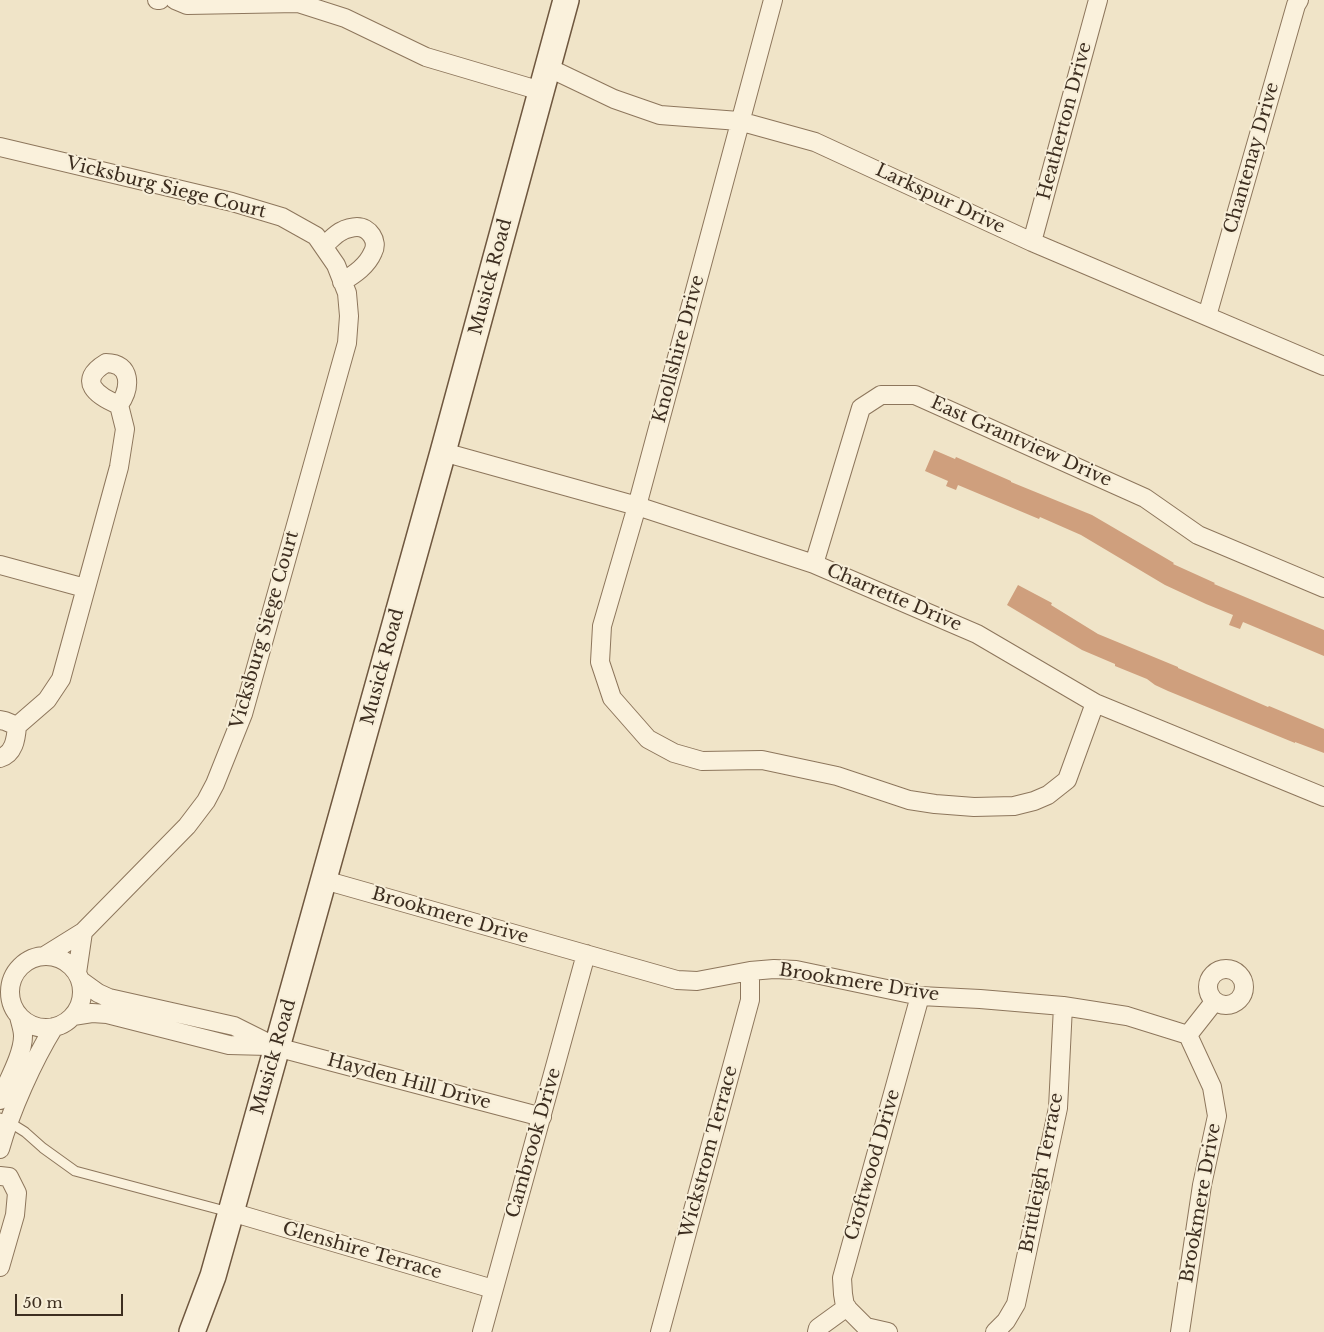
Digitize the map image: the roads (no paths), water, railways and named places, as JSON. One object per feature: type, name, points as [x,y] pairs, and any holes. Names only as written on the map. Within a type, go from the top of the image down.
[{"type":"street","points":[[175,0],[187,5],[298,3],[345,18],[426,57],[541,91]]},
{"type":"street","name":"Musick Road","points":[[192,1332],[213,1276],[232,1212],[276,1046],[443,452],[566,0]]},
{"type":"street","name":"Knollshire Drive","points":[[773,0],[602,626],[600,662],[612,698],[648,739],[674,753],[702,761],[762,760],[837,776],[909,800],[974,807],[1014,806],[1034,801],[1048,795],[1067,780],[1095,702]]},
{"type":"street","name":"Heatherton Drive","points":[[1032,242],[1098,0]]},
{"type":"street","name":"Chantenay Drive","points":[[1207,316],[1293,14],[1299,0]]},
{"type":"street","name":"Larkspur Drive","points":[[548,67],[614,99],[660,115],[740,121],[815,142],[1032,242],[1324,366]]},
{"type":"street","name":"Vicksburg Siege Court","points":[[0,147],[232,202],[282,217],[316,236],[323,246],[336,265],[347,293],[350,316],[347,343],[243,714],[216,784],[187,826],[83,932],[46,956]]},
{"type":"street","points":[[323,246],[341,231],[356,227],[368,230],[374,239],[375,250],[368,261],[357,272],[342,282]]},
{"type":"street","name":"East Grantview Drive","points":[[814,564],[860,408],[881,394],[915,395],[1145,498],[1198,535],[1324,588]]},
{"type":"street","points":[[0,758],[10,751],[16,739],[17,726],[47,700],[61,679],[119,467],[125,429],[119,405]]},
{"type":"street","name":"Charrette Drive","points":[[443,452],[636,506],[814,564],[977,634],[1095,702],[1324,797]]},
{"type":"street","points":[[0,565],[85,588]]},
{"type":"street","points":[[0,720],[17,726]]},
{"type":"street","name":"Brookmere Drive","points":[[324,880],[677,980],[697,982],[750,971],[796,970],[920,996],[980,998],[1063,1006],[1127,1016],[1188,1035],[1212,1087],[1217,1116],[1202,1185],[1180,1332]]},
{"type":"street","points":[[11,1009],[32,1025],[39,1027],[54,1027],[68,1021],[73,1016],[78,1010],[82,995],[79,977],[83,932]]},
{"type":"street","name":"Cambrook Drive","points":[[482,1332],[586,954]]},
{"type":"street","points":[[0,1100],[18,1057],[23,1036],[11,1009],[10,988],[7,977],[24,962],[38,956],[53,956],[67,962],[79,977],[98,993],[109,998],[234,1026],[276,1046]]},
{"type":"street","name":"Wickstrom Terrace","points":[[660,1332],[750,1000],[750,971]]},
{"type":"street","name":"Croftwood Drive","points":[[847,1308],[843,1294],[842,1278],[920,996]]},
{"type":"street","points":[[1188,1035],[1214,1002]]},
{"type":"street","name":"Brittleigh Terrace","points":[[996,1332],[1006,1321],[1016,1304],[1058,1108],[1063,1006]]},
{"type":"street","points":[[73,1016],[92,1013],[107,1014],[229,1045],[276,1046]]},
{"type":"street","points":[[0,1148],[5,1120],[54,1027]]},
{"type":"street","name":"Hayden Hill Drive","points":[[276,1046],[542,1117]]},
{"type":"street","points":[[0,1176],[9,1178],[17,1193],[15,1215],[0,1267]]},
{"type":"street","name":"Glenshire Terrace","points":[[232,1212],[494,1289]]},
{"type":"street","points":[[817,1332],[818,1328],[847,1308],[874,1330]]},
{"type":"lane","points":[[5,1120],[76,1171],[232,1212]]}]
